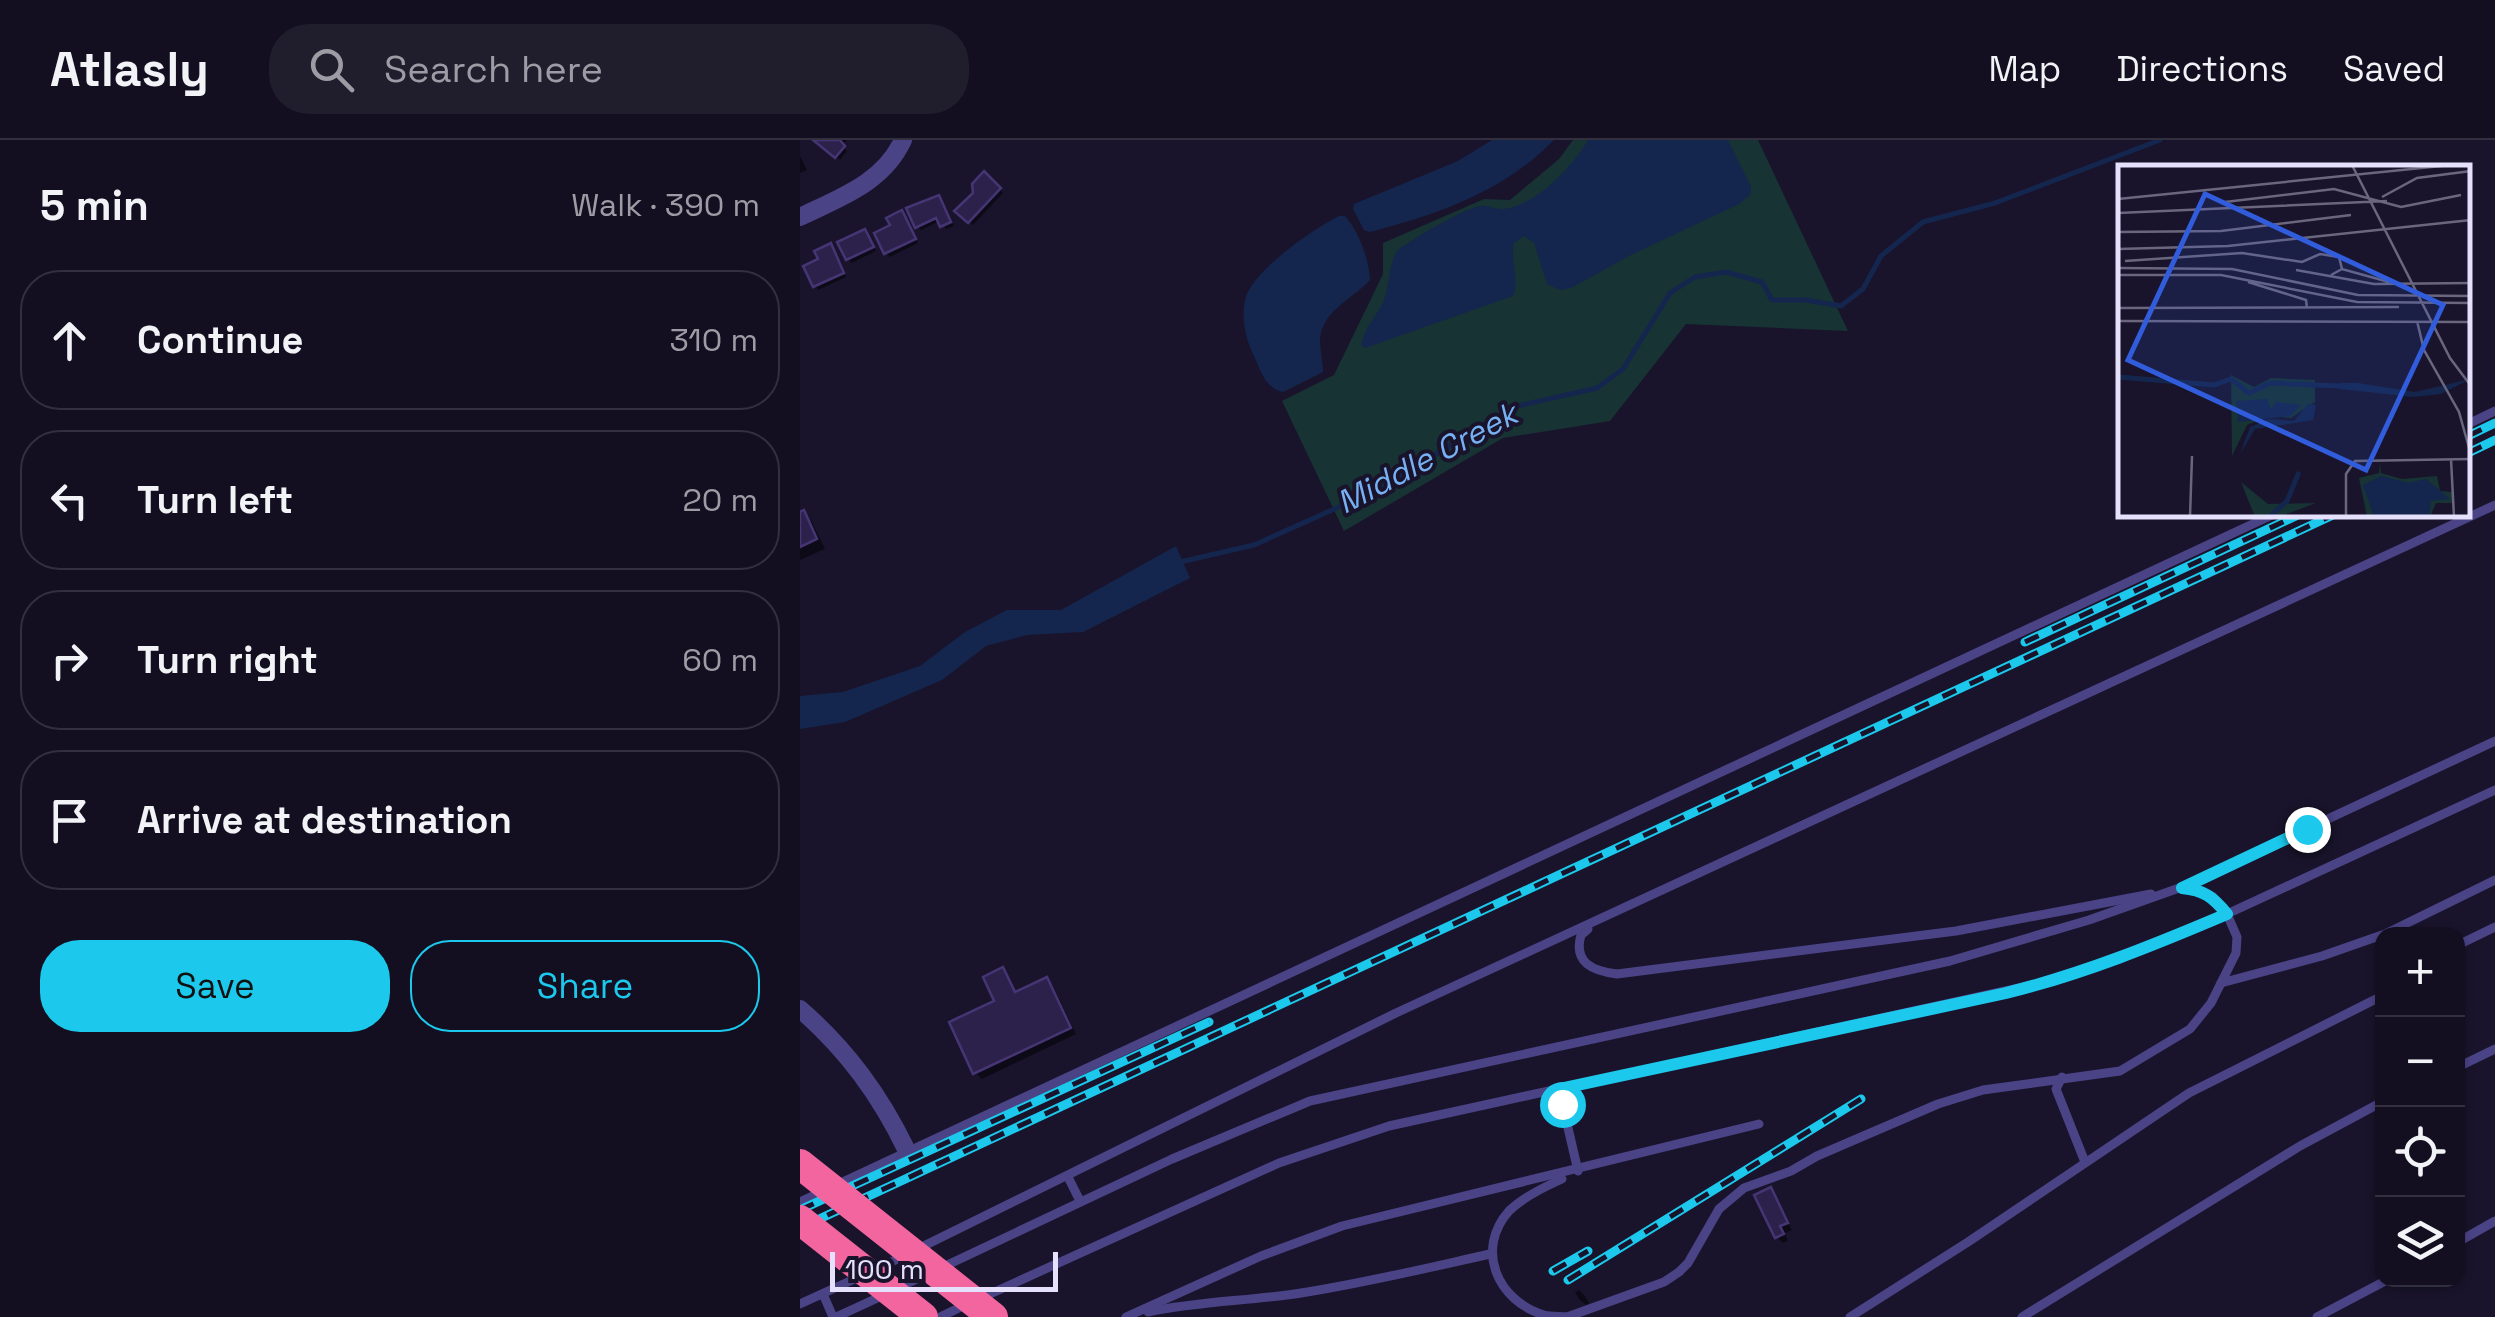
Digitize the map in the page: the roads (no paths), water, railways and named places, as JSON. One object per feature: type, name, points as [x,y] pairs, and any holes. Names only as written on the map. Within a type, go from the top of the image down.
[{"type":"highway","points":[[800,1164],[993,1317]]},
{"type":"highway","points":[[800,1220],[923,1317]]},
{"type":"street","points":[[800,217],[861,188],[877,176],[900,145]]},
{"type":"street","points":[[800,1009],[848,1054],[890,1115],[907,1151]]},
{"type":"lane","points":[[2470,423],[2495,411]]},
{"type":"lane","points":[[2470,517],[2495,505]]},
{"type":"lane","points":[[800,1202],[2266,518]]},
{"type":"lane","points":[[800,1304],[1068,1177],[1326,1047],[2467,518]]},
{"type":"lane","points":[[823,1294],[835,1317],[1080,1201],[1310,1101],[1950,961],[2089,920],[2182,888],[2495,741]]},
{"type":"lane","points":[[940,1317],[1279,1162],[1328,1144],[1389,1126],[2064,978],[2227,914],[2495,790]]},
{"type":"lane","points":[[2400,927],[2495,880]]},
{"type":"lane","points":[[1578,1170],[1511,1209],[1498,1226],[1490,1254],[1506,1290],[1544,1314],[1567,1317],[1664,1282],[1688,1263],[1719,1209],[1744,1188],[1791,1171],[1938,1104],[1983,1090],[2120,1071],[2190,1028],[2211,1003],[2236,953],[2237,938],[2227,914],[2212,896],[2198,889],[2182,888],[1939,933],[1616,974],[1597,971],[1580,956],[1581,935],[1594,924]]},
{"type":"lane","points":[[2465,942],[2495,928]]},
{"type":"lane","points":[[2221,983],[2375,938]]},
{"type":"lane","points":[[1850,1317],[2221,1074],[2375,999]]},
{"type":"lane","points":[[2465,1064],[2495,1049]]},
{"type":"lane","points":[[2062,1078],[2056,1089],[2085,1162]]},
{"type":"lane","points":[[1559,1089],[1578,1170]]},
{"type":"lane","points":[[2022,1317],[2300,1146],[2375,1106]]},
{"type":"lane","points":[[1126,1317],[1261,1256],[1342,1226],[1758,1124]]},
{"type":"lane","points":[[1068,1177],[1080,1201]]},
{"type":"lane","points":[[2465,1238],[2495,1221]]},
{"type":"lane","points":[[1126,1317],[1174,1306],[1298,1294],[1490,1254]]},
{"type":"lane","points":[[2317,1317],[2375,1286]]},
{"type":"water","points":[[1492,140],[1554,140],[1513,174],[1468,199],[1395,225],[1364,230],[1354,204],[1458,161]]},
{"type":"water","points":[[1588,140],[1728,140],[1751,194],[1739,204],[1571,288],[1560,290],[1547,284],[1534,243],[1524,236],[1514,243],[1513,296],[1365,348],[1361,345],[1384,300],[1397,251],[1474,208],[1504,209],[1529,200],[1564,172]]},
{"type":"water","points":[[1339,216],[1345,216],[1359,238],[1370,280],[1326,321],[1320,340],[1323,372],[1283,392],[1277,390],[1265,380],[1249,344],[1244,321],[1246,297],[1272,263]]},
{"type":"water","points":[[1176,546],[1190,578],[1083,632],[1027,635],[986,646],[942,680],[845,722],[800,729],[800,696],[843,692],[920,666],[965,632],[1007,610],[1061,610]]},
{"type":"waterway","name":"Middle Creek","points":[[1180,562],[1254,545],[1379,489],[1513,407],[1597,388],[1623,369],[1670,293],[1695,277],[1726,272],[1762,282],[1772,300],[1841,306],[1863,289],[1881,256],[1923,222],[1995,203],[2160,140]]},
{"type":"railway","points":[[2470,435],[2495,423]]},
{"type":"railway","points":[[2470,452],[2495,440]]},
{"type":"railway","points":[[2025,642],[2292,518]]},
{"type":"railway","points":[[800,1228],[2327,518]]},
{"type":"railway","points":[[800,1210],[1209,1022]]},
{"type":"railway","points":[[1568,1280],[1861,1099]]},
{"type":"railway","points":[[1553,1271],[1588,1251]]}]
